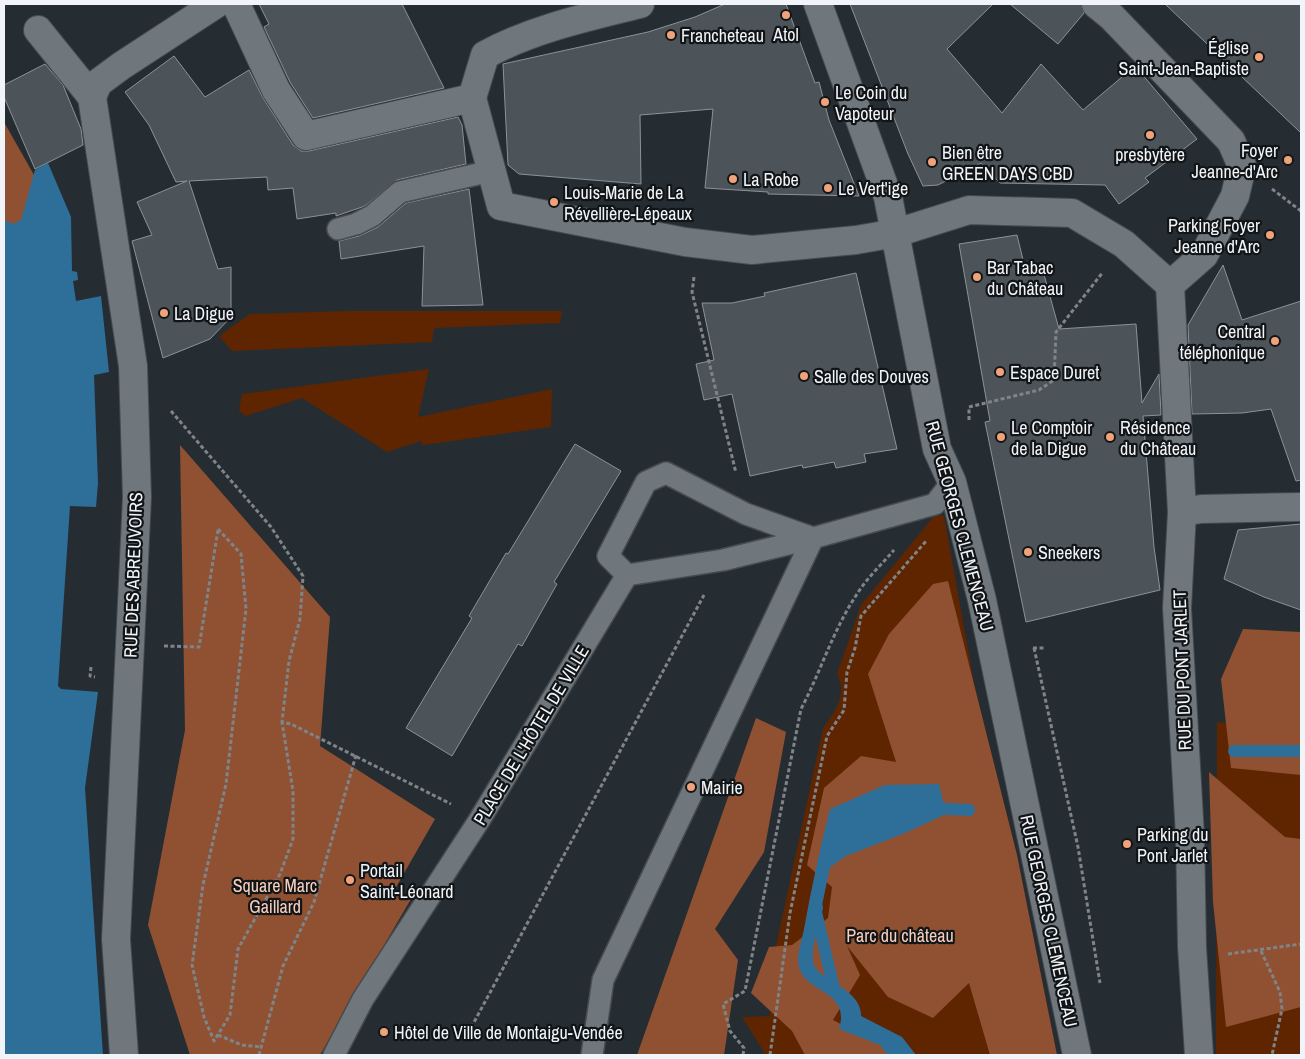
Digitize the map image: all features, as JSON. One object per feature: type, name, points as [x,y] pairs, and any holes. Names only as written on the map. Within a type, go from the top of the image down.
[{"type":"street","points":[[38,30],[92,97],[98,83],[216,4]]},
{"type":"street","points":[[236,4],[276,90],[306,136],[472,98]]},
{"type":"street","points":[[640,4],[574,21],[506,43],[485,55],[472,98],[501,206],[697,244],[752,250],[856,240],[896,233],[969,210],[1072,213],[1124,244],[1170,285],[1204,255],[1235,196],[1242,166],[1231,141],[1112,17],[1096,4]]},
{"type":"street","name":"RUE GEORGES CLEMENCEAU","points":[[818,4],[888,197],[938,449],[952,482],[982,600],[1077,1055]]},
{"type":"street","name":"RUE DES ABREUVOIRS","points":[[92,97],[133,366],[138,497],[116,939],[124,1055]]},
{"type":"street","name":"RUE DU PONT JARLET","points":[[1170,285],[1182,512],[1177,608],[1190,836],[1193,959],[1199,1055]]},
{"type":"street","points":[[1182,512],[1201,509],[1301,507]]},
{"type":"lane","points":[[338,229],[356,224],[372,216],[400,192],[491,171]]},
{"type":"lane","points":[[813,538],[746,514],[666,473],[646,482],[608,556],[627,575],[723,560],[813,538],[935,504],[952,482]]},
{"type":"lane","points":[[592,1055],[603,980],[813,538]]},
{"type":"lane","name":"PLACE DE L'HÔTEL DE VILLE","points":[[334,1055],[363,999],[480,820],[627,575]]},
{"type":"path","points":[[697,244],[692,292],[734,471],[739,476]]},
{"type":"path","points":[[938,449],[969,444],[969,407],[1039,390],[1054,380],[1056,332],[1124,244]]},
{"type":"path","points":[[170,410],[271,527],[304,576],[300,619],[289,661],[282,722],[293,792],[294,840],[280,874],[238,949],[230,1015],[214,1041],[204,1017],[192,965],[203,886],[226,784],[246,609],[242,554],[218,529],[199,647]]},
{"type":"path","points":[[770,1055],[790,913],[827,736],[844,710],[847,672],[855,648],[861,616],[932,535]]},
{"type":"path","points":[[743,1055],[744,1048],[730,1031],[723,1004],[744,991],[801,709],[816,681],[838,627],[857,593],[894,549]]},
{"type":"path","points":[[465,1039],[723,560]]},
{"type":"path","points":[[1034,648],[1078,847],[1101,986]]},
{"type":"path","points":[[282,722],[291,724],[356,755],[480,820]]},
{"type":"path","points":[[259,1055],[283,966],[314,902],[356,755]]},
{"type":"path","points":[[1193,959],[1301,944]]},
{"type":"path","points":[[1261,951],[1280,992],[1282,1009],[1272,1055]]},
{"type":"path","points":[[218,1035],[242,1045],[261,1047]]},
{"type":"green space","points":[[4,122],[47,198],[4,242]]},
{"type":"green space","points":[[348,311],[562,311],[560,323],[434,328],[432,342],[232,351],[219,336],[250,314]]},
{"type":"green space","points":[[429,369],[418,417],[552,389],[551,427],[423,445],[421,441],[387,452],[302,398],[245,416],[239,410],[242,394]]},
{"type":"green space","name":"Square Marc Gaillard","points":[[180,445],[330,617],[320,746],[435,819],[395,889],[411,899],[320,1055],[190,1055],[148,925],[185,730]]},
{"type":"green space","name":"Parc du château","points":[[935,515],[944,516],[993,789],[1045,1055],[763,1055],[764,1052],[742,1017],[770,1016],[771,969],[823,728],[836,709],[841,696],[840,681],[837,674],[861,605]]},
{"type":"green space","name":"Parc du château","points":[[948,581],[1017,855],[1057,1055],[990,1055],[969,983],[933,1018],[888,997],[847,946],[860,975],[833,1020],[894,1052],[896,1055],[805,1055],[792,1031],[751,993],[769,947],[792,945],[828,918],[832,887],[807,865],[824,788],[861,756],[896,762],[868,674],[889,634],[933,584]]},
{"type":"green space","points":[[1243,629],[1301,632],[1301,775],[1231,768],[1221,679]]},
{"type":"green space","points":[[1301,715],[1301,1055],[1216,1055],[1217,722],[1295,733]]},
{"type":"green space","points":[[756,718],[786,732],[764,852],[715,929],[738,960],[724,1055],[637,1055]]},
{"type":"green space","points":[[1209,772],[1285,837],[1301,839],[1301,1007],[1226,1027],[1213,902]]},
{"type":"water","points":[[48,163],[71,217],[72,271],[77,272],[78,280],[73,281],[76,301],[101,296],[109,372],[94,375],[98,483],[96,507],[70,506],[58,686],[61,689],[98,692],[85,788],[103,1055],[4,1055],[4,220],[13,224],[21,220],[35,170]]},
{"type":"water","points":[[939,784],[946,814],[905,833],[846,856],[830,867],[813,949],[813,963],[818,971],[855,999],[860,1007],[861,1016],[902,1037],[916,1055],[888,1055],[880,1045],[839,1029],[841,1016],[839,1007],[833,999],[803,976],[798,958],[830,809],[885,785]]},
{"type":"building","points":[[259,4],[402,4],[444,88],[313,118],[290,82],[264,27],[269,24]]},
{"type":"building","points":[[725,4],[786,4],[815,83],[819,82],[829,120],[859,196],[768,194],[768,192],[705,188],[713,109],[640,115],[641,184],[519,174],[508,165],[503,64],[648,32],[695,17]]},
{"type":"building","points":[[850,4],[993,4],[947,49],[1002,113],[1041,64],[1083,110],[1135,66],[1197,139],[1145,178],[1149,182],[1119,204],[1105,185],[1000,183],[981,163],[938,185],[923,186],[908,154]]},
{"type":"building","points":[[1010,4],[1081,4],[1084,13],[1058,44]]},
{"type":"building","name":"Église Saint-Jean-Baptiste","points":[[1165,4],[1301,4],[1301,133]]},
{"type":"building","points":[[174,56],[205,97],[249,70],[263,98],[293,145],[301,151],[309,151],[458,117],[462,125],[466,164],[397,180],[365,206],[336,216],[336,213],[297,219],[293,188],[268,190],[267,177],[189,181],[218,269],[231,267],[231,317],[210,339],[163,358],[132,241],[152,235],[137,202],[187,181],[176,182],[149,125],[125,92]]},
{"type":"building","points":[[45,64],[63,85],[81,129],[83,145],[35,169],[4,97],[4,85]]},
{"type":"building","points":[[469,189],[483,305],[422,306],[424,246],[341,259],[339,241],[359,236],[378,227],[406,203]]},
{"type":"building","points":[[1017,235],[1026,272],[1043,271],[1059,329],[1136,324],[1142,403],[1159,374],[1161,415],[1143,416],[1154,547],[1160,590],[1026,622],[985,422],[990,421],[959,244]]},
{"type":"building","points":[[1223,265],[1242,320],[1301,301],[1301,480],[1296,481],[1271,409],[1242,413],[1192,414],[1188,325]]},
{"type":"building","name":"Salle des Douves","points":[[856,273],[897,449],[864,454],[866,462],[836,468],[834,462],[803,468],[802,465],[750,476],[732,394],[704,400],[696,364],[714,360],[702,303],[732,303],[765,296],[764,293]]},
{"type":"building","points":[[575,444],[621,471],[554,582],[557,584],[522,646],[518,644],[452,756],[406,728],[472,618],[469,616],[506,553],[508,554]]},
{"type":"building","points":[[1301,524],[1301,610],[1264,597],[1224,579],[1238,530]]},
{"type":"waterway","points":[[1234,751],[1301,751]]},
{"type":"waterway","points":[[929,808],[969,810]]},
{"type":"waterway","points":[[817,907],[816,912],[834,989],[838,994]]},
{"type":"place","name":"Atol","points":[[786,15]]},
{"type":"place","name":"Francheteau","points":[[671,35]]},
{"type":"place","name":"Église Saint-Jean-Baptiste","points":[[1259,57]]},
{"type":"place","name":"Le Coin du Vapoteur","points":[[825,102]]},
{"type":"place","name":"presbytère","points":[[1150,135]]},
{"type":"place","name":"Foyer Jeanne-d'Arc","points":[[1288,160]]},
{"type":"place","name":"Bien être GREEN DAYS CBD","points":[[932,162]]},
{"type":"place","name":"La Robe","points":[[733,179]]},
{"type":"place","name":"Le Vert'ige","points":[[828,188]]},
{"type":"place","name":"Louis-Marie de La Révellière-Lépeaux","points":[[554,202]]},
{"type":"place","name":"Parking Foyer Jeanne d'Arc","points":[[1270,235]]},
{"type":"place","name":"Bar Tabac du Château","points":[[977,277]]},
{"type":"place","name":"La Digue","points":[[164,313]]},
{"type":"place","name":"Central téléphonique","points":[[1275,341]]},
{"type":"place","name":"Espace Duret","points":[[1000,372]]},
{"type":"place","name":"Salle des Douves","points":[[804,376]]},
{"type":"place","name":"Le Comptoir de la Digue","points":[[1001,437]]},
{"type":"place","name":"Résidence du Château","points":[[1110,437]]},
{"type":"place","name":"Sneekers","points":[[1028,552]]},
{"type":"place","name":"Mairie","points":[[691,787]]},
{"type":"place","name":"Parking du Pont Jarlet","points":[[1127,844]]},
{"type":"place","name":"Portail Saint-Léonard","points":[[350,880]]},
{"type":"place","name":"Hôtel de Ville de Montaigu-Vendée","points":[[384,1032]]}]
